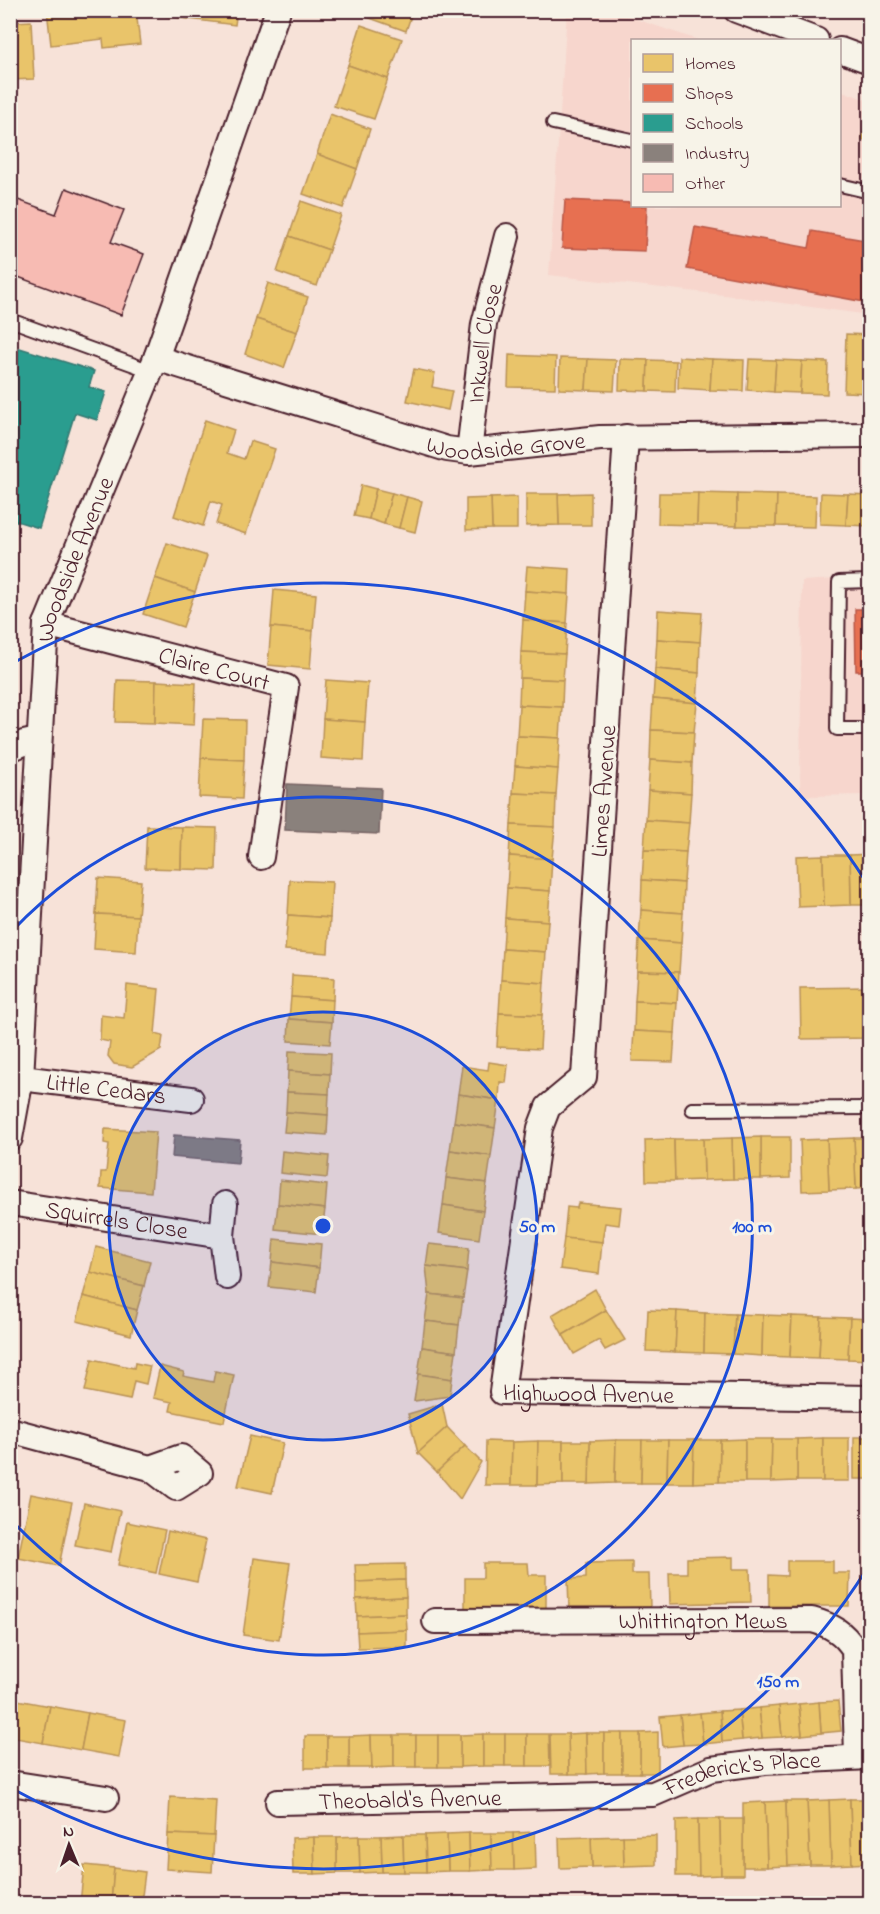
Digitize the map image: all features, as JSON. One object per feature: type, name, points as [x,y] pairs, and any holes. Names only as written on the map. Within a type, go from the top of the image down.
[{"type":"street","name":"Woodside Avenue","points":[[10,1138],[21,1078],[46,624],[153,364],[278,10]]},
{"type":"street","points":[[736,10],[813,39]]},
{"type":"street","points":[[841,50],[870,61]]},
{"type":"street","name":"Inkwell Close","points":[[469,452],[484,324],[507,236]]},
{"type":"street","name":"Woodside Grove","points":[[153,364],[447,449],[469,452],[626,437],[870,435]]},
{"type":"street","name":"Limes Avenue","points":[[540,1128],[548,1107],[584,1077],[626,437]]},
{"type":"street","name":"Claire Court","points":[[46,624],[286,687],[261,857]]},
{"type":"street","points":[[10,749],[38,740]]},
{"type":"street","name":"Little Cedars","points":[[21,1078],[191,1099]]},
{"type":"street","name":"Highwood Avenue","points":[[540,1128],[502,1392],[870,1398]]},
{"type":"street","name":"Squirrels Close","points":[[10,1203],[222,1236]]},
{"type":"street","name":"Squirrels Close","points":[[225,1204],[222,1236],[227,1277]]},
{"type":"street","points":[[10,1430],[150,1468]]},
{"type":"street","name":"Whittington Mews","points":[[435,1621],[812,1620],[829,1624],[846,1637],[854,1649],[863,1757]]},
{"type":"street","name":"Frederick's Place","points":[[543,1798],[653,1794],[711,1769],[765,1762],[863,1757]]},
{"type":"street","points":[[10,1783],[106,1798]]},
{"type":"street","name":"Theobald's Avenue","points":[[278,1802],[543,1798]]},
{"type":"lane","points":[[553,123],[631,140]]},
{"type":"lane","points":[[841,185],[870,192]]},
{"type":"lane","points":[[10,320],[153,364]]},
{"type":"lane","points":[[870,581],[839,582],[837,729],[870,729]]},
{"type":"lane","points":[[692,1109],[870,1108]]},
{"type":"shaded area","points":[[567,11],[612,11],[695,39],[631,39],[631,207],[841,207],[841,90],[869,101],[869,315],[732,296],[549,275]]},
{"type":"shaded area","points":[[869,577],[869,795],[800,796],[802,581]]},
{"type":"building: Homes","points":[[47,10],[136,10],[140,44],[104,48],[103,39],[51,45]]},
{"type":"building: Homes","points":[[167,10],[237,10],[235,25],[166,16]]},
{"type":"building: Homes","points":[[369,10],[413,10],[406,31],[367,17]]},
{"type":"building: Homes","points":[[10,16],[13,22],[31,21],[34,79],[10,80]]},
{"type":"building: Homes","points":[[361,25],[402,39],[388,79],[348,65]]},
{"type":"building: Homes","points":[[348,65],[388,79],[374,119],[334,106]]},
{"type":"building: Homes","points":[[330,114],[370,129],[357,169],[317,154]]},
{"type":"building: Homes","points":[[866,120],[870,121],[870,142],[862,140]]},
{"type":"building: Homes","points":[[317,154],[357,169],[343,208],[303,194]]},
{"type":"building: Homes","points":[[301,201],[341,215],[329,250],[289,236]]},
{"type":"building: Homes","points":[[289,236],[329,250],[317,286],[277,272]]},
{"type":"building: Homes","points":[[268,283],[308,297],[297,332],[256,319]]},
{"type":"building: Homes","points":[[256,319],[297,332],[284,368],[245,354]]},
{"type":"building: Homes","points":[[846,334],[870,335],[870,393],[844,392]]},
{"type":"building: Homes","points":[[509,355],[556,357],[555,388],[508,387]]},
{"type":"building: Homes","points":[[679,357],[712,359],[710,390],[678,388]]},
{"type":"building: Homes","points":[[560,358],[588,359],[586,390],[559,389]]},
{"type":"building: Homes","points":[[588,359],[616,360],[614,391],[586,390]]},
{"type":"building: Homes","points":[[620,359],[648,360],[647,391],[619,390]]},
{"type":"building: Homes","points":[[712,359],[744,360],[743,391],[710,390]]},
{"type":"building: Homes","points":[[749,359],[776,360],[774,392],[747,390]]},
{"type":"building: Homes","points":[[648,360],[676,361],[675,392],[647,391]]},
{"type":"building: Homes","points":[[776,360],[802,361],[800,393],[774,392]]},
{"type":"building: Homes","points":[[802,361],[828,362],[827,394],[800,393]]},
{"type":"building: Homes","points":[[414,369],[435,373],[432,387],[452,391],[448,410],[407,401]]},
{"type":"building: Homes","points":[[205,420],[234,430],[227,453],[244,459],[250,441],[275,449],[246,534],[216,524],[222,505],[211,501],[203,526],[174,516]]},
{"type":"building: Homes","points":[[361,485],[376,489],[369,519],[354,516]]},
{"type":"building: Homes","points":[[376,489],[392,493],[384,524],[369,519]]},
{"type":"building: Homes","points":[[392,493],[407,497],[399,528],[384,524]]},
{"type":"building: Homes","points":[[591,493],[591,525],[559,525],[558,494]]},
{"type":"building: Homes","points":[[659,493],[698,493],[697,525],[658,524]]},
{"type":"building: Homes","points":[[698,493],[737,494],[737,526],[697,525]]},
{"type":"building: Homes","points":[[821,493],[848,494],[846,525],[820,524]]},
{"type":"building: Homes","points":[[526,494],[558,494],[559,525],[526,526]]},
{"type":"building: Homes","points":[[737,494],[777,495],[776,526],[737,526]]},
{"type":"building: Homes","points":[[848,494],[870,495],[870,526],[846,525]]},
{"type":"building: Homes","points":[[777,495],[816,496],[815,527],[776,526]]},
{"type":"building: Homes","points":[[407,497],[422,501],[415,532],[399,528]]},
{"type":"building: Homes","points":[[517,497],[517,529],[492,529],[491,498]]},
{"type":"building: Homes","points":[[491,498],[492,529],[466,530],[466,499]]},
{"type":"building: Homes","points":[[167,543],[207,556],[195,592],[155,578]]},
{"type":"building: Homes","points":[[527,566],[570,569],[569,594],[525,591]]},
{"type":"building: Homes","points":[[155,578],[195,592],[183,627],[143,614]]},
{"type":"building: Homes","points":[[274,590],[316,594],[313,631],[271,627]]},
{"type":"building: Homes","points":[[525,591],[569,594],[567,623],[523,620]]},
{"type":"building: Homes","points":[[658,610],[702,613],[700,642],[657,639]]},
{"type":"building: Homes","points":[[523,620],[567,623],[565,654],[521,652]]},
{"type":"building: Homes","points":[[271,627],[313,631],[310,669],[268,665]]},
{"type":"building: Homes","points":[[657,639],[700,642],[699,673],[655,669]]},
{"type":"building: Homes","points":[[521,652],[565,654],[563,680],[520,678]]},
{"type":"building: Homes","points":[[655,669],[699,673],[697,703],[653,699]]},
{"type":"building: Homes","points":[[520,678],[563,680],[562,707],[519,705]]},
{"type":"building: Homes","points":[[117,680],[156,681],[155,723],[115,722]]},
{"type":"building: Homes","points":[[326,680],[368,683],[365,722],[323,719]]},
{"type":"building: Homes","points":[[156,681],[196,683],[194,725],[155,723]]},
{"type":"building: Homes","points":[[653,699],[697,703],[694,732],[651,730]]},
{"type":"building: Homes","points":[[519,705],[562,707],[560,738],[517,736]]},
{"type":"building: Homes","points":[[203,719],[245,720],[244,760],[201,758]]},
{"type":"building: Homes","points":[[323,719],[365,722],[363,761],[321,758]]},
{"type":"building: Homes","points":[[651,730],[694,732],[692,763],[650,760]]},
{"type":"building: Homes","points":[[517,736],[560,738],[558,769],[515,766]]},
{"type":"building: Homes","points":[[201,758],[244,760],[242,799],[199,797]]},
{"type":"building: Homes","points":[[650,760],[692,763],[691,793],[648,790]]},
{"type":"building: Homes","points":[[515,766],[558,769],[556,795],[513,793]]},
{"type":"building: Homes","points":[[648,790],[691,793],[689,823],[646,820]]},
{"type":"building: Homes","points":[[513,793],[556,795],[555,827],[511,825]]},
{"type":"building: Homes","points":[[646,820],[689,823],[686,852],[644,850]]},
{"type":"building: Homes","points":[[511,825],[555,827],[552,859],[509,856]]},
{"type":"building: Homes","points":[[147,826],[182,827],[181,869],[145,868]]},
{"type":"building: Homes","points":[[182,827],[217,828],[216,870],[181,869]]},
{"type":"building: Homes","points":[[644,850],[686,852],[684,883],[642,880]]},
{"type":"building: Homes","points":[[870,854],[870,905],[851,905],[850,855]]},
{"type":"building: Homes","points":[[823,855],[824,906],[798,907],[796,856]]},
{"type":"building: Homes","points":[[823,855],[850,855],[851,905],[824,906]]},
{"type":"building: Homes","points":[[509,856],[552,859],[550,891],[507,888]]},
{"type":"building: Homes","points":[[98,878],[141,881],[138,916],[96,914]]},
{"type":"building: Homes","points":[[290,880],[332,882],[330,918],[288,915]]},
{"type":"building: Homes","points":[[642,880],[684,883],[683,913],[641,910]]},
{"type":"building: Homes","points":[[507,888],[550,891],[548,921],[505,918]]},
{"type":"building: Homes","points":[[641,910],[683,913],[681,943],[639,940]]},
{"type":"building: Homes","points":[[96,914],[138,916],[136,952],[94,949]]},
{"type":"building: Homes","points":[[288,915],[330,918],[328,953],[285,950]]},
{"type":"building: Homes","points":[[505,918],[548,921],[546,952],[503,949]]},
{"type":"building: Homes","points":[[639,940],[681,943],[679,972],[637,971]]},
{"type":"building: Homes","points":[[503,949],[546,952],[544,983],[501,980]]},
{"type":"building: Homes","points":[[637,971],[679,972],[677,1003],[635,1001]]},
{"type":"building: Homes","points":[[292,975],[334,978],[333,1000],[291,997]]},
{"type":"building: Homes","points":[[501,980],[544,983],[542,1015],[499,1013]]},
{"type":"building: Homes","points":[[127,985],[159,989],[155,1034],[163,1036],[161,1050],[132,1067],[114,1064],[108,1056],[110,1042],[100,1040],[101,1015],[124,1018]]},
{"type":"building: Homes","points":[[870,987],[870,1038],[801,1039],[800,988]]},
{"type":"building: Homes","points":[[291,997],[333,1000],[332,1022],[289,1019]]},
{"type":"building: Homes","points":[[635,1001],[677,1003],[675,1033],[634,1031]]},
{"type":"building: Homes","points":[[499,1013],[542,1015],[540,1049],[497,1047]]},
{"type":"building: Homes","points":[[289,1019],[332,1022],[330,1044],[288,1041]]},
{"type":"building: Homes","points":[[634,1031],[675,1033],[673,1062],[632,1061]]},
{"type":"building: Homes","points":[[289,1051],[331,1053],[330,1074],[288,1071]]},
{"type":"building: Homes","points":[[489,1062],[508,1065],[506,1083],[500,1082],[499,1100],[458,1094],[462,1066],[488,1070]]},
{"type":"building: Homes","points":[[288,1071],[330,1074],[329,1094],[287,1092]]},
{"type":"building: Homes","points":[[287,1092],[329,1094],[328,1115],[286,1112]]},
{"type":"building: Homes","points":[[458,1094],[499,1100],[495,1128],[454,1122]]},
{"type":"building: Homes","points":[[286,1112],[328,1115],[327,1135],[284,1132]]},
{"type":"building: Homes","points":[[454,1122],[495,1128],[491,1156],[450,1150]]},
{"type":"building: Homes","points":[[105,1129],[156,1132],[151,1192],[100,1188],[101,1172],[106,1172],[109,1144],[104,1143]]},
{"type":"building: Homes","points":[[761,1137],[790,1137],[790,1178],[761,1179]]},
{"type":"building: Homes","points":[[761,1137],[761,1179],[733,1179],[732,1138]]},
{"type":"building: Homes","points":[[732,1138],[733,1179],[704,1180],[703,1139]]},
{"type":"building: Homes","points":[[854,1138],[870,1138],[870,1188],[856,1189]]},
{"type":"building: Homes","points":[[854,1138],[856,1189],[829,1190],[827,1139]]},
{"type":"building: Homes","points":[[674,1139],[675,1181],[646,1181],[645,1140]]},
{"type":"building: Homes","points":[[674,1139],[703,1139],[704,1180],[675,1181]]},
{"type":"building: Homes","points":[[827,1139],[829,1190],[802,1191],[800,1140]]},
{"type":"building: Homes","points":[[450,1150],[491,1156],[487,1183],[446,1178]]},
{"type":"building: Homes","points":[[282,1151],[329,1156],[327,1178],[280,1173]]},
{"type":"building: Homes","points":[[446,1178],[487,1183],[483,1211],[443,1205]]},
{"type":"building: Homes","points":[[280,1180],[327,1185],[325,1209],[278,1204]]},
{"type":"building: Homes","points":[[578,1203],[621,1207],[619,1225],[605,1223],[602,1242],[564,1238],[567,1207],[577,1208]]},
{"type":"building: Homes","points":[[278,1204],[325,1209],[322,1234],[275,1229]]},
{"type":"building: Homes","points":[[443,1205],[483,1211],[479,1239],[439,1233]]},
{"type":"building: Homes","points":[[564,1238],[602,1242],[599,1274],[560,1269]]},
{"type":"building: Homes","points":[[274,1239],[321,1244],[319,1268],[272,1262]]},
{"type":"building: Homes","points":[[429,1244],[469,1248],[467,1271],[426,1266]]},
{"type":"building: Homes","points":[[96,1247],[150,1261],[144,1286],[90,1272]]},
{"type":"building: Homes","points":[[272,1262],[319,1268],[316,1292],[269,1287]]},
{"type":"building: Homes","points":[[426,1266],[467,1271],[463,1298],[429,1294]]},
{"type":"building: Homes","points":[[90,1272],[144,1286],[137,1310],[83,1296]]},
{"type":"building: Homes","points":[[595,1289],[606,1310],[563,1335],[552,1315]]},
{"type":"building: Homes","points":[[429,1294],[463,1298],[459,1325],[425,1321]]},
{"type":"building: Homes","points":[[83,1296],[137,1310],[131,1335],[77,1321]]},
{"type":"building: Homes","points":[[606,1310],[625,1340],[605,1350],[599,1340],[574,1354],[563,1335]]},
{"type":"building: Homes","points":[[648,1310],[677,1311],[675,1352],[646,1351]]},
{"type":"building: Homes","points":[[677,1311],[705,1313],[704,1353],[675,1352]]},
{"type":"building: Homes","points":[[705,1313],[735,1314],[733,1354],[704,1353]]},
{"type":"building: Homes","points":[[735,1314],[763,1315],[762,1356],[733,1354]]},
{"type":"building: Homes","points":[[763,1315],[792,1316],[790,1357],[762,1356]]},
{"type":"building: Homes","points":[[792,1316],[821,1317],[819,1358],[790,1357]]},
{"type":"building: Homes","points":[[821,1317],[850,1318],[848,1359],[819,1358]]},
{"type":"building: Homes","points":[[850,1318],[870,1319],[870,1360],[848,1359]]},
{"type":"building: Homes","points":[[425,1321],[459,1325],[456,1352],[422,1347]]},
{"type":"building: Homes","points":[[422,1347],[456,1352],[452,1379],[418,1374]]},
{"type":"building: Homes","points":[[92,1359],[134,1368],[135,1363],[150,1366],[146,1384],[134,1381],[130,1400],[85,1391]]},
{"type":"building: Homes","points":[[160,1366],[184,1372],[183,1376],[213,1382],[215,1371],[234,1375],[224,1422],[170,1411],[172,1402],[153,1398]]},
{"type":"building: Homes","points":[[418,1374],[452,1379],[450,1396],[414,1401]]},
{"type":"building: Homes","points":[[442,1404],[447,1427],[418,1453],[408,1414]]},
{"type":"building: Homes","points":[[447,1427],[465,1446],[437,1472],[418,1453]]},
{"type":"building: Homes","points":[[250,1436],[283,1443],[272,1493],[238,1486]]},
{"type":"building: Homes","points":[[854,1437],[870,1437],[870,1479],[854,1479]]},
{"type":"building: Homes","points":[[823,1438],[823,1481],[797,1481],[797,1439]]},
{"type":"building: Homes","points":[[823,1438],[849,1438],[849,1481],[823,1481]]},
{"type":"building: Homes","points":[[745,1439],[745,1482],[719,1482],[720,1440]]},
{"type":"building: Homes","points":[[745,1439],[772,1439],[771,1482],[745,1482]]},
{"type":"building: Homes","points":[[772,1439],[797,1439],[797,1481],[771,1482]]},
{"type":"building: Homes","points":[[616,1440],[615,1483],[589,1484],[590,1441]]},
{"type":"building: Homes","points":[[616,1440],[642,1440],[641,1483],[615,1483]]},
{"type":"building: Homes","points":[[642,1440],[668,1440],[667,1483],[641,1483]]},
{"type":"building: Homes","points":[[668,1440],[694,1440],[693,1483],[667,1483]]},
{"type":"building: Homes","points":[[694,1440],[720,1440],[719,1482],[693,1483]]},
{"type":"building: Homes","points":[[486,1441],[512,1442],[511,1485],[485,1485]]},
{"type":"building: Homes","points":[[538,1441],[537,1485],[511,1485],[512,1442]]},
{"type":"building: Homes","points":[[538,1441],[563,1441],[563,1484],[537,1485]]},
{"type":"building: Homes","points":[[563,1441],[590,1441],[589,1484],[563,1484]]},
{"type":"building: Homes","points":[[465,1446],[481,1462],[460,1499],[437,1472]]},
{"type":"building: Homes","points":[[31,1494],[72,1502],[59,1566],[18,1558]]},
{"type":"building: Homes","points":[[84,1503],[120,1511],[111,1552],[75,1545]]},
{"type":"building: Homes","points":[[127,1522],[165,1530],[156,1573],[118,1565]]},
{"type":"building: Homes","points":[[168,1531],[206,1540],[197,1582],[159,1574]]},
{"type":"building: Homes","points":[[733,1557],[733,1569],[750,1569],[751,1602],[670,1604],[669,1573],[687,1573],[687,1558]]},
{"type":"building: Homes","points":[[254,1558],[290,1563],[279,1640],[243,1635]]},
{"type":"building: Homes","points":[[787,1561],[833,1561],[833,1573],[850,1573],[849,1606],[769,1606],[769,1575],[787,1576]]},
{"type":"building: Homes","points":[[632,1562],[632,1574],[649,1574],[650,1607],[569,1609],[568,1579],[586,1578],[586,1563]]},
{"type":"building: Homes","points":[[483,1563],[528,1563],[529,1575],[546,1575],[546,1608],[465,1609],[465,1578],[483,1578]]},
{"type":"building: Homes","points":[[405,1564],[405,1580],[356,1582],[355,1565]]},
{"type":"building: Homes","points":[[405,1580],[406,1597],[356,1599],[356,1582]]},
{"type":"building: Homes","points":[[406,1597],[406,1614],[357,1616],[356,1599]]},
{"type":"building: Homes","points":[[406,1614],[407,1630],[357,1632],[357,1616]]},
{"type":"building: Homes","points":[[407,1630],[407,1647],[358,1648],[357,1632]]},
{"type":"building: Homes","points":[[12,1699],[50,1706],[43,1743],[10,1737]]},
{"type":"building: Homes","points":[[838,1701],[841,1731],[821,1733],[819,1702]]},
{"type":"building: Homes","points":[[819,1702],[821,1733],[802,1735],[799,1704]]},
{"type":"building: Homes","points":[[799,1704],[802,1735],[782,1737],[779,1706]]},
{"type":"building: Homes","points":[[50,1706],[88,1713],[81,1750],[43,1743]]},
{"type":"building: Homes","points":[[779,1706],[782,1737],[762,1738],[759,1708]]},
{"type":"building: Homes","points":[[759,1708],[762,1738],[742,1740],[739,1710]]},
{"type":"building: Homes","points":[[739,1710],[742,1740],[722,1742],[720,1711]]},
{"type":"building: Homes","points":[[720,1711],[722,1742],[703,1744],[700,1713]]},
{"type":"building: Homes","points":[[88,1713],[126,1720],[119,1757],[81,1750]]},
{"type":"building: Homes","points":[[700,1713],[703,1744],[683,1745],[680,1715]]},
{"type":"building: Homes","points":[[680,1715],[683,1745],[663,1747],[660,1717]]},
{"type":"building: Homes","points":[[658,1732],[658,1773],[640,1773],[640,1733]]},
{"type":"building: Homes","points":[[586,1733],[587,1774],[569,1774],[568,1734]]},
{"type":"building: Homes","points":[[586,1733],[604,1733],[604,1773],[587,1774]]},
{"type":"building: Homes","points":[[604,1733],[622,1733],[622,1773],[604,1773]]},
{"type":"building: Homes","points":[[622,1733],[640,1733],[640,1773],[622,1773]]},
{"type":"building: Homes","points":[[483,1734],[483,1766],[460,1767],[460,1735]]},
{"type":"building: Homes","points":[[483,1734],[505,1734],[505,1766],[483,1766]]},
{"type":"building: Homes","points":[[505,1734],[527,1734],[527,1766],[505,1766]]},
{"type":"building: Homes","points":[[527,1734],[549,1734],[550,1766],[527,1766]]},
{"type":"building: Homes","points":[[550,1734],[568,1734],[569,1774],[551,1774]]},
{"type":"building: Homes","points":[[371,1735],[372,1768],[349,1768],[349,1736]]},
{"type":"building: Homes","points":[[371,1735],[394,1735],[394,1767],[372,1768]]},
{"type":"building: Homes","points":[[394,1735],[416,1735],[416,1767],[394,1767]]},
{"type":"building: Homes","points":[[416,1735],[438,1735],[438,1767],[416,1767]]},
{"type":"building: Homes","points":[[438,1735],[460,1735],[460,1767],[438,1767]]},
{"type":"building: Homes","points":[[305,1736],[327,1736],[327,1768],[305,1768]]},
{"type":"building: Homes","points":[[327,1736],[349,1736],[349,1768],[327,1768]]},
{"type":"building: Homes","points":[[170,1797],[216,1800],[214,1836],[168,1834]]},
{"type":"building: Homes","points":[[850,1799],[852,1864],[831,1865],[829,1800]]},
{"type":"building: Homes","points":[[850,1799],[870,1799],[870,1863],[852,1864]]},
{"type":"building: Homes","points":[[829,1800],[831,1865],[810,1865],[807,1801]]},
{"type":"building: Homes","points":[[786,1801],[788,1866],[767,1867],[765,1802]]},
{"type":"building: Homes","points":[[786,1801],[807,1801],[810,1865],[788,1866]]},
{"type":"building: Homes","points":[[765,1802],[767,1867],[743,1867],[743,1803]]},
{"type":"building: Homes","points":[[698,1819],[699,1876],[676,1876],[676,1820]]},
{"type":"building: Homes","points":[[698,1819],[720,1819],[721,1875],[699,1876]]},
{"type":"building: Homes","points":[[720,1819],[743,1819],[743,1875],[721,1875]]},
{"type":"building: Homes","points":[[535,1832],[536,1869],[514,1870],[513,1833]]},
{"type":"building: Homes","points":[[469,1833],[470,1871],[448,1871],[447,1834]]},
{"type":"building: Homes","points":[[469,1833],[491,1833],[492,1870],[470,1871]]},
{"type":"building: Homes","points":[[491,1833],[513,1833],[514,1870],[492,1870]]},
{"type":"building: Homes","points":[[168,1834],[214,1836],[212,1872],[166,1869]]},
{"type":"building: Homes","points":[[447,1834],[448,1871],[426,1872],[425,1835]]},
{"type":"building: Homes","points":[[403,1835],[404,1872],[382,1872],[381,1836]]},
{"type":"building: Homes","points":[[403,1835],[425,1835],[426,1872],[404,1872]]},
{"type":"building: Homes","points":[[656,1835],[656,1865],[624,1866],[623,1836]]},
{"type":"building: Homes","points":[[359,1836],[360,1873],[337,1873],[337,1837]]},
{"type":"building: Homes","points":[[359,1836],[381,1836],[382,1872],[360,1873]]},
{"type":"building: Homes","points":[[623,1836],[624,1866],[592,1867],[591,1837]]},
{"type":"building: Homes","points":[[314,1837],[315,1874],[293,1874],[292,1838]]},
{"type":"building: Homes","points":[[314,1837],[337,1837],[337,1873],[315,1874]]},
{"type":"building: Homes","points":[[591,1837],[592,1867],[560,1868],[559,1838]]},
{"type":"building: Homes","points":[[84,1865],[114,1868],[111,1904],[80,1904]]},
{"type":"building: Homes","points":[[114,1868],[145,1872],[141,1904],[111,1904]]},
{"type":"building: Shops","points":[[565,200],[631,203],[631,207],[647,207],[645,251],[562,248]]},
{"type":"building: Shops","points":[[695,227],[809,248],[812,231],[870,241],[870,303],[687,269]]},
{"type":"building: Shops","points":[[855,609],[870,609],[870,671],[856,671]]},
{"type":"building: Schools","points":[[10,345],[94,371],[89,387],[106,392],[97,420],[75,413],[39,528],[10,519]]},
{"type":"building: Industry","points":[[287,784],[381,788],[379,834],[285,830]]},
{"type":"building: Industry","points":[[174,1135],[240,1140],[238,1163],[172,1157]]},
{"type":"building: Other","points":[[66,188],[124,210],[111,242],[144,254],[121,315],[10,274],[10,197],[56,214]]}]
